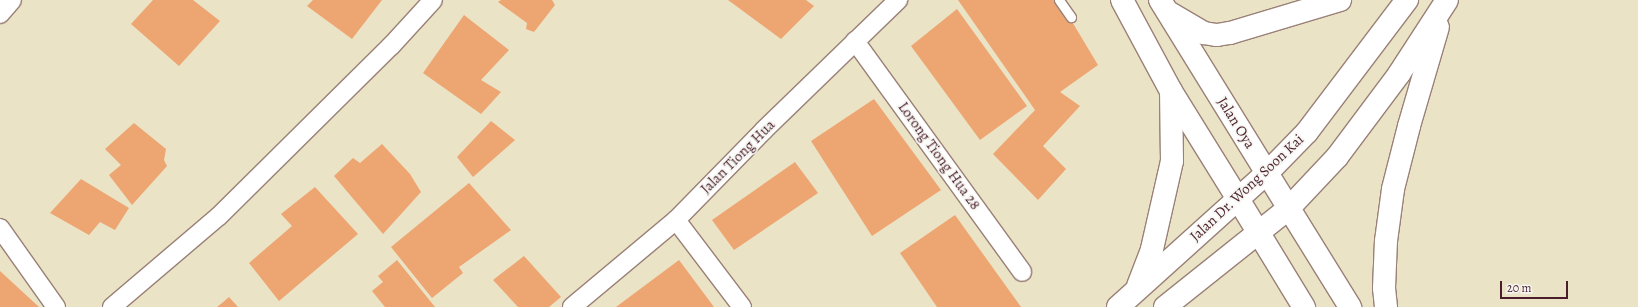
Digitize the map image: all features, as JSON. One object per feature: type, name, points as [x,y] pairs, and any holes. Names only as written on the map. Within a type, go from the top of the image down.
[{"type":"main road","points":[[1122,0],[1171,91],[1304,307]]},
{"type":"main road","points":[[1164,6],[1204,33],[1217,35],[1230,33],[1340,0]]},
{"type":"main road","name":"Jalan Dr. Wong Soon Kai","points":[[1118,307],[1138,287],[1267,173],[1307,132],[1407,0]]},
{"type":"main road","points":[[1165,307],[1289,208],[1337,157],[1399,74],[1446,2]]},
{"type":"main road","points":[[1386,307],[1384,288],[1386,241],[1393,189],[1409,126],[1446,2]]},
{"type":"main road","name":"Jalan Oya","points":[[1164,6],[1350,307]]},
{"type":"main road","points":[[1138,287],[1152,249],[1172,161],[1171,91]]},
{"type":"street","points":[[0,14],[12,0]]},
{"type":"street","points":[[112,307],[219,216],[390,46],[432,0]]},
{"type":"street","name":"Jalan Tiong Hua","points":[[572,307],[676,220],[898,0]]},
{"type":"street","name":"Lorong Tiong Hua 28","points":[[855,41],[1022,272]]},
{"type":"street","points":[[676,220],[742,307]]},
{"type":"street","points":[[0,228],[56,307]]},
{"type":"lane","points":[[1059,0],[1071,17]]},
{"type":"building","points":[[153,0],[193,0],[220,21],[179,66],[131,24]]},
{"type":"building","points":[[313,0],[382,0],[352,39],[307,6]]},
{"type":"building","points":[[501,0],[552,0],[555,5],[534,32],[526,29],[527,23],[498,2]]},
{"type":"building","points":[[728,0],[806,0],[814,6],[781,39]]},
{"type":"building","points":[[958,0],[1059,0],[1098,65],[1060,92],[1080,106],[1043,146],[1066,169],[1038,200],[993,154],[1035,110]]},
{"type":"building","points":[[957,9],[1027,106],[980,140],[911,46]]},
{"type":"building","points":[[464,15],[509,50],[481,80],[501,92],[481,114],[423,73]]},
{"type":"building","points":[[874,99],[941,190],[872,236],[811,141]]},
{"type":"building","points":[[491,121],[515,140],[473,177],[457,157]]},
{"type":"building","points":[[134,123],[166,149],[164,160],[167,166],[132,205],[109,175],[121,165],[105,149]]},
{"type":"building","points":[[382,144],[410,174],[421,192],[383,234],[334,176],[353,158],[360,163]]},
{"type":"building","points":[[795,162],[818,193],[734,250],[712,220]]},
{"type":"building","points":[[81,179],[129,208],[115,230],[100,222],[89,235],[50,213]]},
{"type":"building","points":[[469,183],[511,230],[459,267],[463,273],[432,298],[391,247]]},
{"type":"building","points":[[315,187],[358,234],[279,301],[249,263],[292,226],[281,214]]},
{"type":"building","points":[[955,215],[1021,307],[937,307],[900,253]]},
{"type":"building","points":[[524,256],[561,297],[549,307],[518,307],[493,280]]},
{"type":"building","points":[[397,260],[435,307],[385,307],[372,291],[383,282],[378,276]]},
{"type":"building","points":[[679,260],[714,307],[616,307]]},
{"type":"building","points":[[0,271],[39,307],[0,307]]},
{"type":"building","points":[[229,297],[238,307],[217,307],[222,303]]}]
